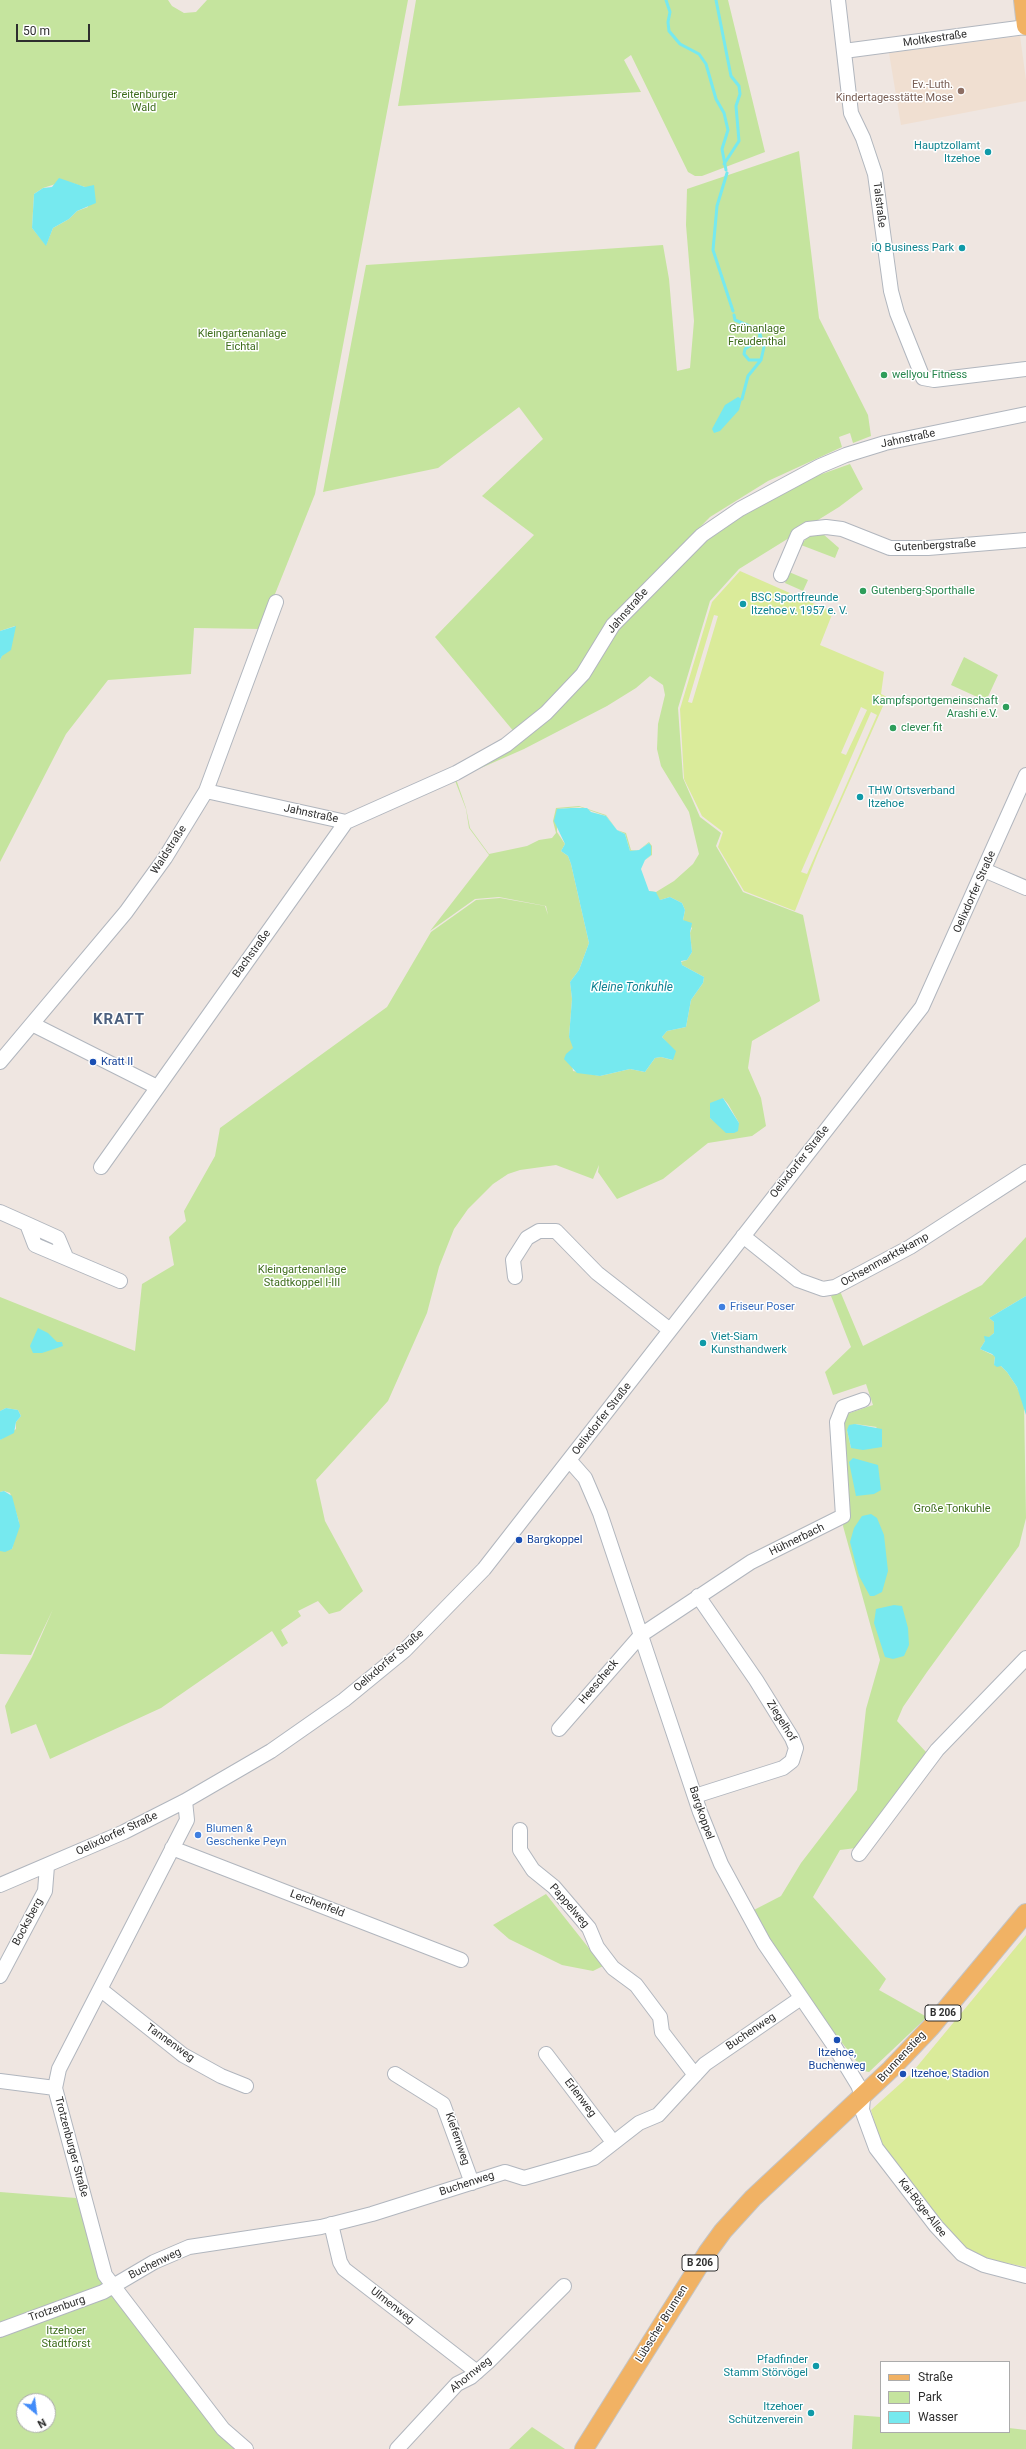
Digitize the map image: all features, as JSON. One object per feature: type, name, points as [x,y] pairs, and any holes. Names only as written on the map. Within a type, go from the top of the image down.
[{"type":"main road","points":[[1023,0],[1026,26]]},
{"type":"main road","name":"Brunnenstieg","points":[[858,2102],[931,2026],[1026,1913]]},
{"type":"main road","name":"Lübscher Brunnen","points":[[584,2449],[706,2253],[723,2230],[753,2198],[858,2102]]},
{"type":"street","name":"Talstraße","points":[[838,0],[851,113],[863,138],[875,174],[892,297],[923,378],[934,380],[1026,369]]},
{"type":"street","name":"Moltkestraße","points":[[844,51],[1026,26]]},
{"type":"street","name":"Jahnstraße","points":[[206,791],[346,822],[456,773],[506,745],[546,713],[584,674],[613,625],[702,535],[740,509],[820,466],[846,455],[885,443],[1026,414]]},
{"type":"street","name":"Gutenbergstraße","points":[[781,575],[798,535],[808,528],[842,528],[890,548],[928,548],[1026,540]]},
{"type":"street","name":"Waldstraße","points":[[0,1062],[141,892],[206,791],[276,602]]},
{"type":"street","name":"Oelixdorfer Straße","points":[[0,1885],[48,1866],[124,1832],[186,1801],[299,1732],[345,1698],[405,1650],[484,1569],[570,1461],[670,1330],[922,1007],[1026,775]]},
{"type":"street","name":"Bachstraße","points":[[101,1167],[346,822]]},
{"type":"street","points":[[984,870],[1026,888]]},
{"type":"street","points":[[32,1024],[157,1087]]},
{"type":"street","name":"Ochsenmarktskamp","points":[[744,1236],[798,1280],[823,1289],[835,1287],[910,1247],[1026,1172]]},
{"type":"street","points":[[0,1212],[27,1224],[35,1245],[120,1281]]},
{"type":"street","points":[[515,1277],[513,1260],[527,1238],[539,1231],[556,1231],[597,1273],[670,1330]]},
{"type":"street","name":"Hühnerbach","points":[[641,1635],[751,1562],[843,1516],[837,1422],[843,1407],[863,1400]]},
{"type":"street","name":"Bargkoppel","points":[[570,1461],[581,1472],[589,1485],[712,1844],[741,1904],[801,1998],[833,2044],[858,2102]]},
{"type":"street","name":"Ziegelhof","points":[[695,1796],[782,1768],[792,1761],[796,1748],[792,1738],[759,1685],[698,1596]]},
{"type":"street","name":"Heescheck","points":[[559,1729],[641,1635]]},
{"type":"street","points":[[859,1854],[937,1750],[1026,1658]]},
{"type":"street","name":"Trotzenburger Straße","points":[[186,1801],[187,1820],[59,2069],[55,2088],[103,2269],[112,2286],[224,2428],[246,2449]]},
{"type":"street","name":"Pappelweg","points":[[520,1830],[520,1850],[529,1866],[554,1887],[589,1928],[596,1947],[613,1968],[636,1985],[660,2017],[662,2032],[695,2075]]},
{"type":"street","name":"Lerchenfeld","points":[[172,1848],[461,1960]]},
{"type":"street","name":"Bocksberg","points":[[0,1976],[44,1891],[48,1866]]},
{"type":"street","name":"Tannenweg","points":[[100,1989],[183,2055],[221,2076],[246,2086]]},
{"type":"street","name":"Buchenweg","points":[[112,2286],[160,2259],[189,2247],[331,2224],[505,2172],[524,2178],[586,2161],[600,2155],[613,2142],[639,2123],[658,2114],[705,2064],[801,1998]]},
{"type":"street","name":"Erlenweg","points":[[546,2054],[613,2142]]},
{"type":"street","name":"Kiefernweg","points":[[395,2074],[444,2104],[472,2183]]},
{"type":"street","points":[[0,2081],[55,2088]]},
{"type":"street","name":"Kai-Böge-Allee","points":[[858,2102],[876,2148],[946,2238],[974,2261],[1026,2276]]},
{"type":"street","name":"Ulmenweg","points":[[331,2224],[340,2262],[344,2269],[477,2372]]},
{"type":"street","name":"Trotzenburg","points":[[0,2330],[103,2292],[112,2286]]},
{"type":"street","name":"Ahornweg","points":[[397,2449],[457,2384],[477,2372],[564,2286]]},
{"type":"shaded area","name":"Ev.-Luth. Kindertagesstätte Mose","points":[[1020,36],[1026,80],[1026,101],[901,125],[889,53]]},
{"type":"green space","points":[[0,0],[168,0],[172,6],[184,13],[196,12],[207,0],[408,0],[315,494],[261,629],[194,628],[191,674],[108,680],[66,734],[0,862],[0,660],[15,626],[0,631]],"holes":[[[65,181],[85,187],[88,207],[77,211],[69,219],[53,228],[46,245],[32,228],[34,194],[43,188]]]},
{"type":"green space","points":[[416,0],[728,0],[765,152],[702,176],[695,176],[688,172],[631,55],[624,60],[641,92],[398,106]]},
{"type":"green space","name":"Grünanlage Freudenthal","points":[[799,151],[819,318],[868,415],[871,436],[853,443],[850,433],[839,437],[842,447],[768,481],[710,517],[608,621],[578,671],[542,710],[515,733],[435,637],[534,535],[482,496],[543,439],[519,407],[438,468],[323,492],[366,265],[663,245],[669,279],[677,371],[690,368],[694,321],[686,225],[687,189]]},
{"type":"green space","name":"Kleingartenanlage Stadtkoppel I-III","points":[[850,464],[863,489],[839,507],[739,569],[710,601],[678,708],[683,778],[700,817],[721,833],[716,846],[743,892],[803,915],[820,1001],[752,1041],[748,1068],[761,1098],[766,1126],[752,1136],[708,1143],[663,1179],[617,1199],[598,1172],[599,1165],[593,1179],[556,1165],[520,1170],[508,1174],[493,1184],[468,1209],[454,1229],[439,1267],[427,1313],[388,1401],[316,1480],[325,1521],[363,1591],[340,1611],[329,1614],[318,1601],[298,1611],[301,1616],[281,1630],[288,1643],[282,1647],[272,1631],[161,1708],[50,1759],[36,1724],[11,1734],[5,1706],[32,1657],[53,1609],[31,1655],[0,1654],[0,1551],[12,1549],[19,1522],[10,1493],[4,1491],[0,1492],[0,1440],[16,1429],[16,1422],[21,1416],[18,1410],[6,1408],[0,1411],[0,1297],[135,1351],[142,1284],[174,1265],[169,1237],[186,1221],[184,1211],[215,1156],[220,1128],[387,1007],[431,932],[476,900],[500,898],[545,906],[548,915],[546,906],[499,897],[475,899],[430,931],[489,855],[469,828],[466,809],[454,778],[550,717],[589,678],[616,630],[705,542],[745,514],[808,479]],"holes":[[[650,676],[663,685],[665,695],[658,724],[657,749],[661,766],[689,812],[699,854],[693,864],[674,881],[656,892],[649,891],[660,900],[670,897],[682,903],[685,910],[683,920],[692,928],[690,933],[692,952],[687,960],[681,962],[682,965],[704,977],[703,983],[691,1000],[686,1027],[667,1031],[662,1037],[668,1044],[672,1060],[661,1057],[655,1058],[645,1072],[630,1069],[600,1076],[573,1071],[570,1052],[574,1049],[573,1043],[569,1037],[572,999],[570,982],[579,970],[589,943],[571,864],[568,856],[561,851],[565,844],[557,832],[557,809],[580,807],[606,816],[617,830],[606,815],[579,806],[556,808],[553,821],[556,833],[552,838],[539,840],[527,846],[489,854],[470,828],[466,808],[456,779],[524,749],[607,706],[636,688]],[[723,1098],[739,1123],[714,1121],[710,1118],[710,1112]]]},
{"type":"green space","points":[[823,534],[839,548],[835,558],[801,545],[809,535]]},
{"type":"green space","points":[[740,571],[833,612],[820,645],[884,672],[881,694],[887,697],[818,853],[795,911],[744,891],[718,847],[723,832],[702,816],[684,779],[680,709],[712,602]],"holes":[[[714,615],[718,616],[692,703],[688,702]],[[861,707],[867,710],[846,755],[841,753]],[[871,712],[877,715],[807,874],[801,872]]]},
{"type":"green space","points":[[789,572],[808,580],[803,591],[785,583]]},
{"type":"green space","points":[[964,657],[998,675],[986,701],[951,685]]},
{"type":"green space","points":[[617,830],[626,833],[631,850],[639,850],[630,851],[625,834]]},
{"type":"green space","points":[[649,842],[652,846],[652,855],[645,860],[651,855],[649,843],[639,850]]},
{"type":"green space","name":"Große Tonkuhle","points":[[1026,1237],[1026,1296],[989,1318],[994,1322],[994,1333],[985,1341],[980,1349],[995,1356],[994,1365],[1001,1366],[1007,1372],[1017,1387],[1024,1404],[1026,1518],[1019,1546],[903,1707],[897,1721],[927,1753],[856,1848],[840,1850],[813,1897],[886,1979],[879,1990],[927,2017],[869,2072],[864,2071],[811,2003],[752,1911],[781,1896],[801,1863],[857,1790],[866,1709],[880,1660],[843,1526],[846,1511],[839,1422],[844,1415],[873,1405],[866,1384],[833,1395],[825,1372],[851,1347],[831,1296],[840,1291],[863,1346],[982,1285]],"holes":[[[855,1424],[877,1427],[851,1448],[847,1430]]]},
{"type":"green space","points":[[546,1894],[603,1966],[593,1971],[562,1965],[509,1939],[493,1925]]},
{"type":"green space","points":[[1026,1935],[1026,2267],[977,2257],[963,2248],[881,2147],[871,2110],[910,2075]]},
{"type":"green space","name":"Itzehoer Stadtforst","points":[[0,2192],[76,2198],[103,2276],[236,2449],[0,2449]]},
{"type":"green space","points":[[854,2415],[880,2417],[880,2433],[1010,2433],[1010,2428],[1026,2430],[1026,2449],[852,2449]]},
{"type":"green space","points":[[532,2427],[565,2449],[509,2449]]},
{"type":"water","points":[[59,178],[85,187],[94,185],[96,203],[77,211],[69,219],[53,228],[46,246],[32,228],[34,194],[43,188],[52,187]]},
{"type":"water","points":[[738,397],[742,399],[739,410],[720,431],[714,433],[712,429],[725,405]]},
{"type":"water","points":[[16,626],[11,650],[2,656],[0,660],[0,631]]},
{"type":"water","name":"Kleine Tonkuhle","points":[[587,808],[591,812],[606,816],[617,830],[625,834],[630,851],[639,850],[649,843],[651,846],[651,855],[645,860],[641,869],[649,891],[656,892],[660,900],[670,897],[682,903],[685,910],[683,920],[692,923],[690,933],[692,952],[687,960],[681,961],[682,965],[704,977],[703,983],[691,1000],[686,1027],[667,1031],[662,1037],[676,1051],[673,1060],[661,1057],[655,1058],[645,1072],[630,1069],[600,1076],[577,1073],[564,1059],[566,1054],[573,1048],[569,1037],[572,999],[570,982],[579,970],[589,943],[571,864],[568,856],[561,851],[565,844],[554,821],[557,809]]},
{"type":"water","points":[[723,1098],[739,1123],[738,1131],[734,1133],[726,1133],[710,1118],[710,1103]]},
{"type":"water","points":[[1026,1296],[1026,1415],[1017,1387],[1007,1372],[1001,1366],[997,1367],[994,1365],[995,1357],[992,1354],[980,1349],[985,1341],[984,1336],[989,1337],[994,1333],[994,1322],[989,1318]]},
{"type":"water","points":[[38,1328],[48,1333],[57,1342],[62,1342],[63,1346],[42,1353],[33,1353],[30,1346]]},
{"type":"water","points":[[6,1408],[18,1410],[21,1416],[16,1422],[14,1433],[0,1440],[0,1411]]},
{"type":"water","points":[[855,1424],[882,1429],[882,1447],[863,1450],[851,1448],[847,1430],[849,1425]]},
{"type":"water","points":[[853,1458],[878,1465],[881,1490],[874,1494],[856,1496],[849,1462]]},
{"type":"water","points":[[4,1491],[12,1496],[20,1526],[12,1549],[5,1552],[0,1551],[0,1492]]},
{"type":"water","points":[[871,1514],[877,1518],[884,1535],[888,1571],[882,1592],[874,1596],[870,1596],[859,1576],[850,1542],[854,1528],[862,1516]]},
{"type":"water","points":[[894,1605],[902,1606],[908,1628],[909,1645],[904,1656],[893,1659],[885,1657],[874,1623],[876,1609]]},
{"type":"waterway","points":[[666,0],[670,12],[668,22],[669,31],[680,44],[699,54],[706,64],[716,99],[724,113],[728,130],[722,149],[726,170]]},
{"type":"waterway","points":[[716,0],[731,76],[739,86],[740,94],[736,106],[739,141],[724,164]]},
{"type":"waterway","points":[[727,173],[717,206],[713,250],[733,311]]},
{"type":"waterway","points":[[734,315],[735,320],[754,328],[760,334],[764,347],[761,360],[748,376],[742,399]]},
{"type":"waterway","points":[[760,334],[759,340],[745,349],[744,354],[749,360],[761,360]]},
{"type":"place","name":"Ev.-Luth. Kindertagesstätte Mose","points":[[961,91]]},
{"type":"place","name":"Hauptzollamt Itzehoe","points":[[988,152]]},
{"type":"place","name":"iQ Business Park","points":[[962,248]]},
{"type":"place","name":"wellyou Fitness","points":[[884,375]]},
{"type":"place","name":"Gutenberg-Sporthalle","points":[[863,591]]},
{"type":"place","name":"BSC Sportfreunde Itzehoe v. 1957 e. V.","points":[[743,604]]},
{"type":"place","name":"Kampfsportgemeinschaft Arashi e.V.","points":[[1006,707]]},
{"type":"place","name":"clever fit","points":[[893,728]]},
{"type":"place","name":"THW Ortsverband Itzehoe","points":[[860,797]]},
{"type":"place","name":"Kratt II","points":[[93,1062]]},
{"type":"place","name":"Friseur Poser","points":[[722,1307]]},
{"type":"place","name":"Viet-Siam Kunsthandwerk","points":[[703,1343]]},
{"type":"place","name":"Bargkoppel","points":[[519,1540]]},
{"type":"place","name":"Blumen & Geschenke Peyn","points":[[198,1835]]},
{"type":"place","name":"Itzehoe, Buchenweg","points":[[837,2040]]},
{"type":"place","name":"Itzehoe, Stadion","points":[[903,2074]]},
{"type":"place","name":"Pfadfinder Stamm Störvögel","points":[[816,2366]]},
{"type":"place","name":"Itzehoer Schützenverein","points":[[811,2413]]},
{"type":"district","name":"KRATT","points":[[119,1020]]},
{"type":"park label","name":"Breitenburger Wald","points":[[144,101]]},
{"type":"park label","name":"Kleingartenanlage Eichtal","points":[[242,340]]}]
